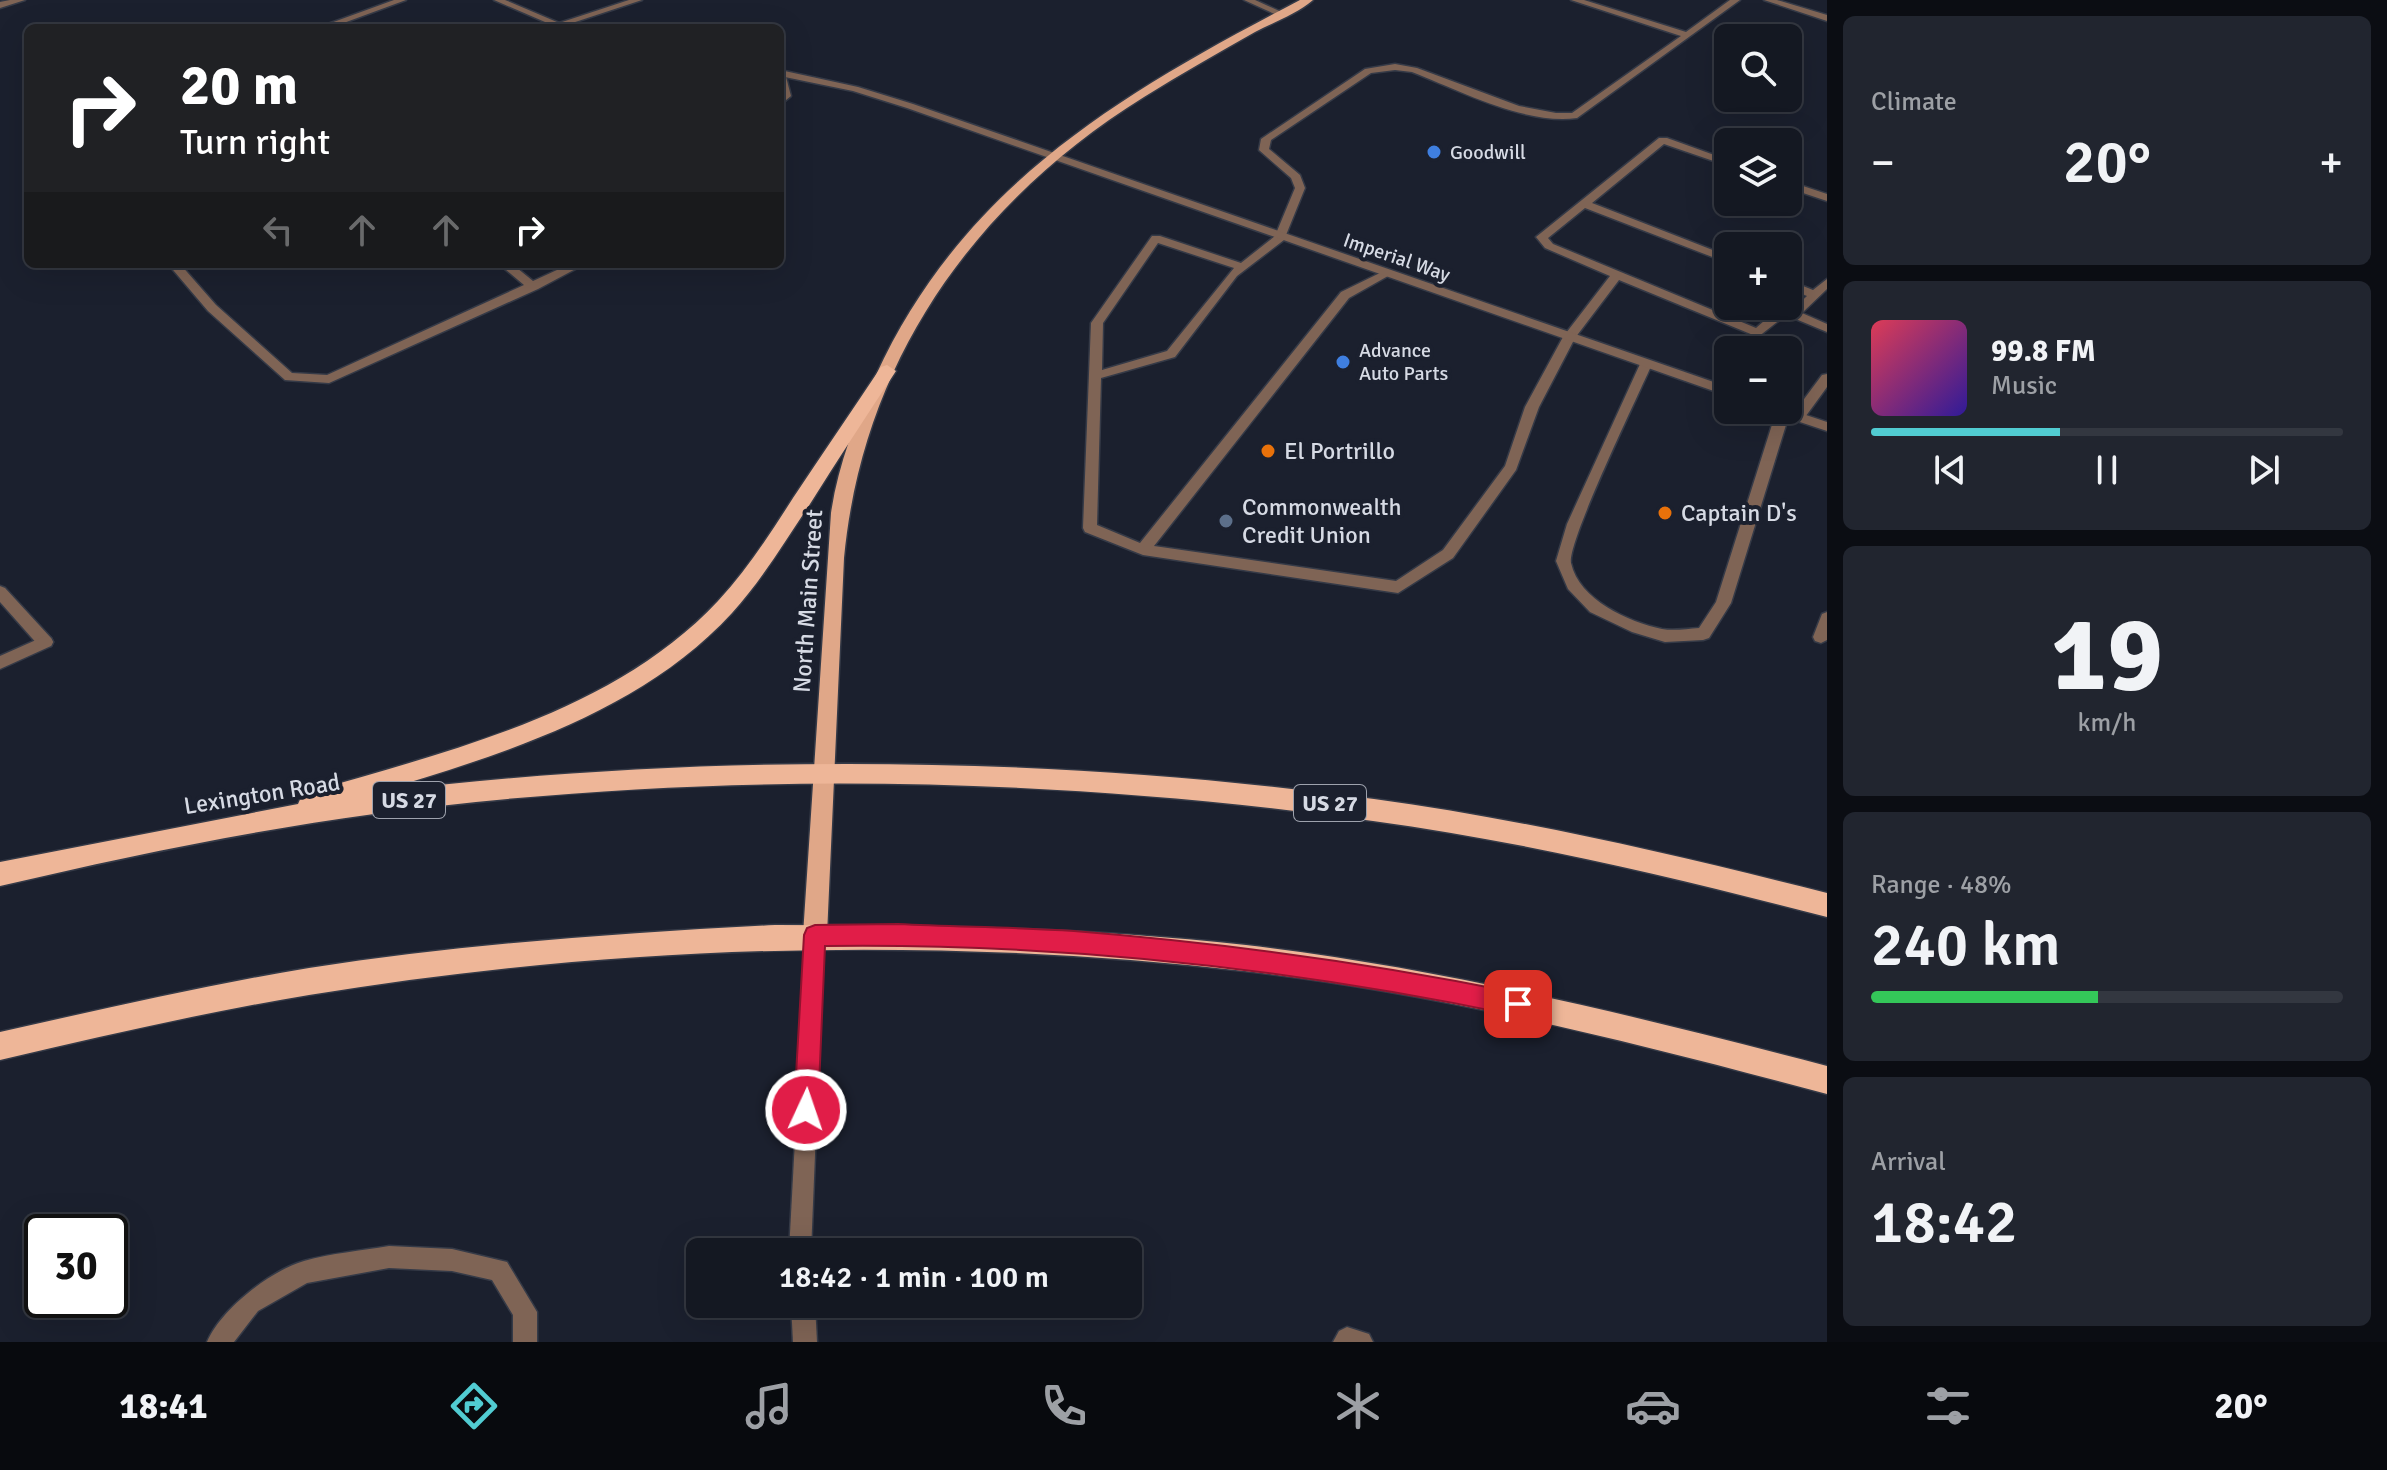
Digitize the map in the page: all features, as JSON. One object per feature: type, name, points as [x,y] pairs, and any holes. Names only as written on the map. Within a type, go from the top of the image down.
[{"type":"highway","points":[[235,826],[493,746],[550,724],[655,665],[721,611],[755,571],[887,371]]},
{"type":"highway","name":"Lexington Road","points":[[0,874],[152,840],[430,797],[562,784],[824,771]]},
{"type":"highway","name":"US 27","points":[[824,771],[953,772],[1108,779],[1352,805],[1571,844],[1827,905]]},
{"type":"highway","points":[[0,1046],[213,998],[389,968],[560,948],[729,937],[898,935],[1071,941],[1249,959],[1434,987],[1570,1015],[1827,1080]]},
{"type":"main road","name":"North Main Street","points":[[815,935],[835,558],[842,500],[870,410],[916,313],[952,260],[1005,198],[1054,156],[1152,89],[1308,0]]},
{"type":"street","points":[[0,5],[21,0]]},
{"type":"street","points":[[333,24],[402,0]]},
{"type":"street","points":[[498,0],[557,24]]},
{"type":"street","points":[[568,24],[638,0]]},
{"type":"street","points":[[1248,0],[1282,14]]},
{"type":"street","points":[[1575,0],[1688,35]]},
{"type":"street","points":[[1095,376],[1171,354],[1233,274],[1280,238],[1300,188],[1296,177],[1264,150],[1266,139],[1368,71],[1395,67],[1414,70],[1530,112],[1559,118],[1574,116],[1736,0]]},
{"type":"street","points":[[1768,0],[1827,18]]},
{"type":"street","name":"Imperial Way","points":[[784,74],[885,98],[1714,387]]},
{"type":"street","points":[[1714,158],[1663,140],[1542,237],[1549,246],[1714,315]]},
{"type":"street","points":[[1802,189],[1827,198]]},
{"type":"street","points":[[1583,203],[1714,254]]},
{"type":"street","points":[[1242,267],[1156,238],[1097,323],[1090,528],[1143,550],[1398,587],[1448,554],[1511,467],[1532,407],[1569,337],[1617,275]]},
{"type":"street","points":[[177,268],[212,308],[289,377],[329,379],[571,268]]},
{"type":"street","points":[[510,268],[534,287]]},
{"type":"street","points":[[1143,550],[1345,295],[1384,274]]},
{"type":"street","points":[[1802,307],[1827,282]]},
{"type":"street","points":[[1802,290],[1815,295]]},
{"type":"street","points":[[1802,317],[1827,328]]},
{"type":"street","points":[[1726,320],[1758,333],[1773,320]]},
{"type":"street","points":[[1646,364],[1574,524],[1563,561],[1573,585],[1595,608],[1637,628],[1665,636],[1703,634],[1723,603],[1783,424]]},
{"type":"street","points":[[1802,400],[1827,378]]},
{"type":"street","points":[[1802,418],[1827,427]]},
{"type":"street","points":[[0,592],[45,642],[0,663]]},
{"type":"street","points":[[1821,637],[1827,618]]},
{"type":"street","points":[[801,1238],[815,935]]},
{"type":"street","points":[[219,1342],[250,1303],[304,1272],[389,1257],[452,1260],[499,1270],[525,1312],[525,1342]]},
{"type":"street","points":[[804,1318],[805,1342]]},
{"type":"street","points":[[1345,1342],[1347,1339],[1361,1342]]},
{"type":"place","name":"Goodwill","points":[[1434,152]]},
{"type":"place","name":"Advance Auto Parts","points":[[1343,362]]},
{"type":"place","name":"El Portrillo","points":[[1268,451]]},
{"type":"place","name":"Captain D's","points":[[1665,513]]},
{"type":"place","name":"Commonwealth Credit Union","points":[[1226,521]]},
{"type":"route","points":[[806,1110],[815,935],[1071,941],[1249,959],[1434,987],[1518,1004]]}]
